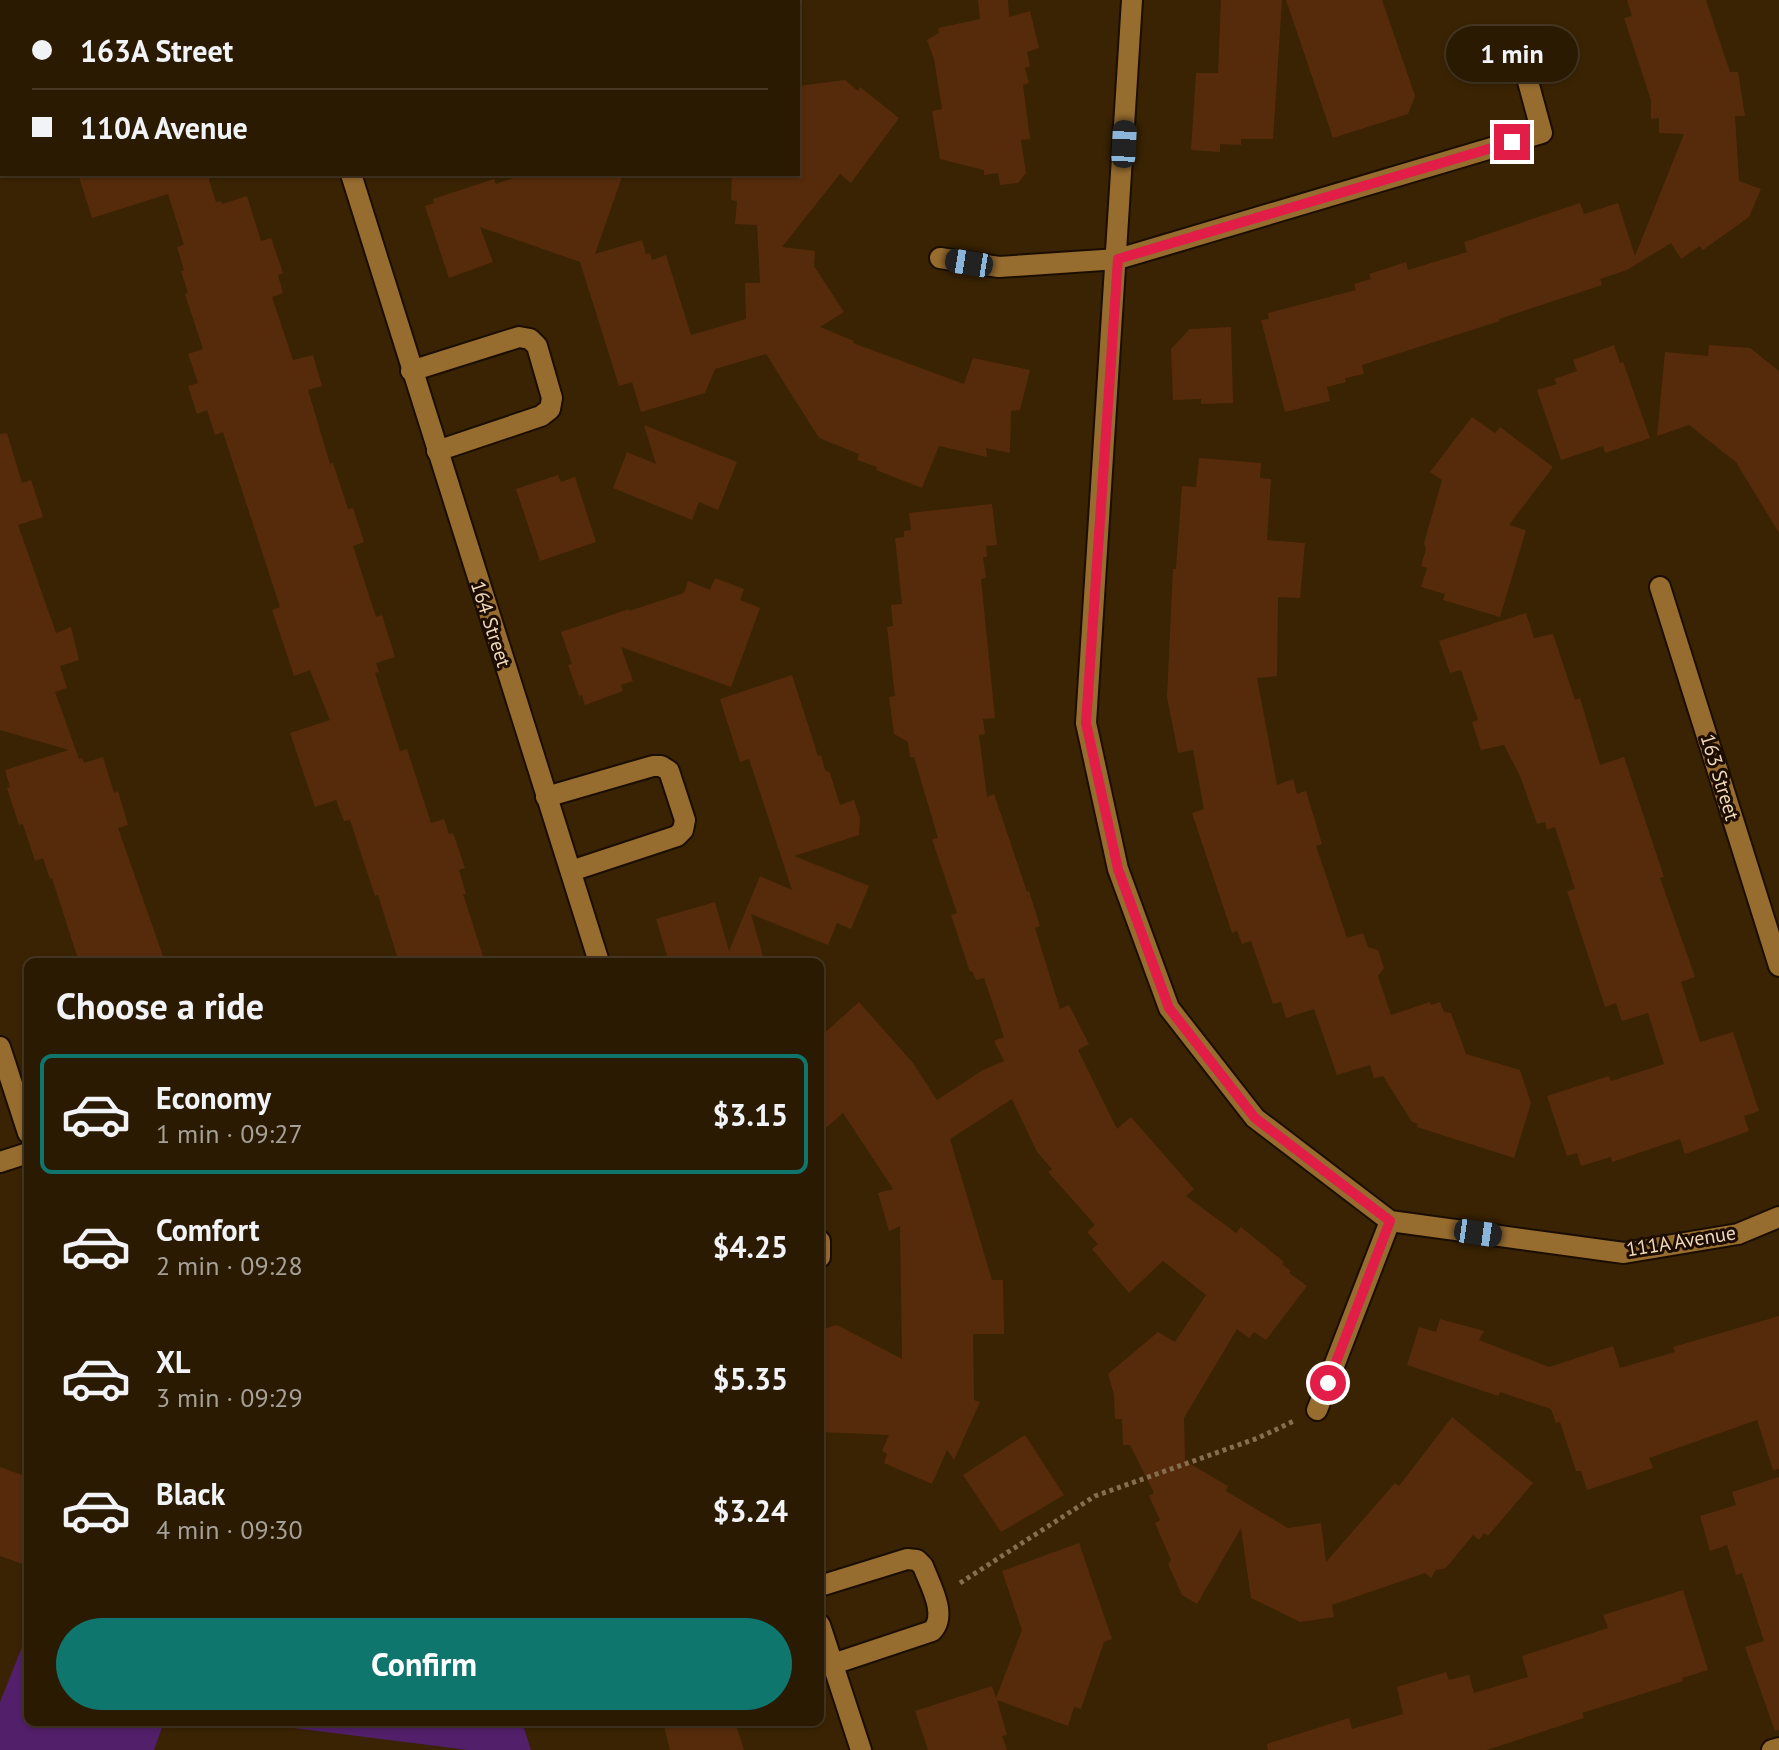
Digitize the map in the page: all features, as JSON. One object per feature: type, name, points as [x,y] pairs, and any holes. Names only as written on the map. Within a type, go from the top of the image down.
[{"type":"street","points":[[1132,0],[1118,259],[1086,723],[1118,869],[1169,1008],[1255,1118],[1390,1221],[1317,1410]]},
{"type":"street","points":[[940,258],[999,267],[1118,259],[1542,133],[1520,52]]},
{"type":"street","name":"164 Street","points":[[352,176],[598,958]]},
{"type":"street","points":[[411,371],[519,337],[530,339],[537,346],[552,398],[550,409],[541,416],[437,451]]},
{"type":"street","name":"163 Street","points":[[1660,587],[1779,966]]},
{"type":"street","points":[[546,797],[653,766],[669,771],[685,820],[683,830],[677,836],[571,871]]},
{"type":"street","points":[[0,1047],[24,1121]]},
{"type":"street","points":[[0,1162],[24,1154]]},
{"type":"street","name":"111A Avenue","points":[[1390,1221],[1624,1253],[1738,1234],[1779,1217]]},
{"type":"street","points":[[824,1585],[907,1559],[917,1560],[923,1566],[940,1615],[939,1624],[932,1631],[833,1664]]},
{"type":"street","points":[[824,1637],[861,1750]]},
{"type":"street","points":[[1772,1750],[1779,1748]]},
{"type":"path","points":[[933,1593],[957,1585],[1095,1496],[1258,1438],[1317,1410]]},
{"type":"shaded area","points":[[24,1642],[24,1726],[163,1726],[154,1750],[0,1750],[0,1702]]},
{"type":"shaded area","points":[[278,1726],[523,1726],[531,1750],[468,1750]]},
{"type":"building","points":[[978,0],[1008,0],[1009,17],[1030,11],[1039,48],[1027,52],[1030,66],[1025,68],[1029,83],[1023,85],[1030,139],[1021,140],[1026,173],[1018,183],[1000,185],[998,173],[984,175],[984,170],[940,159],[932,111],[942,109],[934,59],[927,40],[939,33],[938,28],[980,19]]},
{"type":"building","points":[[1221,0],[1282,0],[1273,139],[1241,139],[1241,145],[1220,144],[1220,152],[1191,150],[1196,73],[1218,73]]},
{"type":"building","points":[[1286,0],[1382,0],[1415,96],[1408,114],[1333,138]]},
{"type":"building","points":[[1627,0],[1706,0],[1730,72],[1738,72],[1745,116],[1735,116],[1739,181],[1761,189],[1749,217],[1703,250],[1700,246],[1681,259],[1671,243],[1627,270],[1600,279],[1602,285],[1362,365],[1364,374],[1345,378],[1346,382],[1327,387],[1330,401],[1285,412],[1261,320],[1269,319],[1268,313],[1356,290],[1354,284],[1371,279],[1369,274],[1406,262],[1408,270],[1467,252],[1464,242],[1580,203],[1584,214],[1618,203],[1635,256],[1684,134],[1659,133],[1659,118],[1651,119],[1651,100],[1624,18],[1632,16]]},
{"type":"building","points":[[845,80],[858,91],[860,87],[899,118],[851,183],[840,174],[782,247],[815,251],[814,266],[844,312],[820,327],[853,343],[964,384],[973,358],[1030,370],[1020,410],[1011,411],[1010,453],[986,448],[987,457],[939,446],[922,488],[876,470],[877,467],[857,460],[859,454],[819,438],[766,354],[715,369],[705,393],[641,412],[632,382],[619,386],[580,262],[480,227],[493,262],[449,278],[425,206],[434,203],[433,199],[494,179],[496,184],[518,176],[622,176],[595,254],[642,240],[646,254],[650,253],[652,260],[666,255],[691,335],[746,319],[745,283],[760,283],[757,225],[735,224],[737,201],[731,200],[732,176],[800,176],[800,86]]},
{"type":"building","points":[[79,176],[210,176],[216,202],[221,201],[222,204],[247,196],[261,241],[271,238],[283,273],[278,275],[283,293],[272,297],[293,360],[313,355],[322,386],[308,390],[330,464],[333,463],[348,509],[353,508],[364,542],[353,546],[376,617],[382,615],[395,657],[376,663],[379,672],[375,673],[400,751],[407,749],[431,823],[444,819],[449,834],[453,833],[465,868],[459,870],[466,894],[463,894],[484,958],[398,958],[350,820],[344,821],[336,800],[315,807],[290,733],[330,720],[310,670],[294,676],[272,610],[280,607],[223,432],[215,435],[207,410],[197,414],[188,386],[198,383],[188,354],[203,349],[185,294],[188,293],[177,247],[184,245],[168,194],[92,218]]},
{"type":"building","points":[[1231,327],[1233,403],[1201,404],[1201,399],[1173,400],[1171,349],[1190,329]]},
{"type":"building","points":[[1614,345],[1650,438],[1605,453],[1603,446],[1561,460],[1537,390],[1557,384],[1554,379],[1577,371],[1573,360]]},
{"type":"building","points":[[1709,345],[1750,348],[1779,371],[1779,533],[1736,462],[1689,425],[1657,436],[1665,352],[1708,356]]},
{"type":"building","points":[[1472,417],[1495,433],[1500,427],[1553,467],[1509,525],[1526,530],[1500,617],[1443,600],[1445,594],[1421,587],[1427,568],[1421,566],[1426,549],[1424,543],[1442,480],[1430,472]]},
{"type":"building","points":[[644,425],[737,462],[718,510],[699,502],[692,520],[613,488],[627,452],[656,464]]},
{"type":"building","points":[[7,433],[22,483],[31,480],[43,517],[18,525],[56,633],[71,627],[79,660],[60,666],[67,688],[55,692],[79,759],[82,758],[84,763],[103,757],[114,793],[118,791],[128,825],[118,828],[164,958],[78,958],[52,878],[43,858],[35,861],[7,788],[10,787],[5,770],[69,750],[0,730],[0,434]]},
{"type":"building","points":[[1199,458],[1261,463],[1260,478],[1271,479],[1267,540],[1305,543],[1300,598],[1278,597],[1277,676],[1257,678],[1277,785],[1293,779],[1297,794],[1306,791],[1322,844],[1316,846],[1347,938],[1363,933],[1368,947],[1378,950],[1384,968],[1378,976],[1391,1015],[1430,1002],[1431,1005],[1440,1002],[1444,1012],[1451,1013],[1466,1054],[1520,1070],[1531,1103],[1514,1158],[1417,1127],[1418,1124],[1412,1122],[1383,1076],[1374,1078],[1370,1065],[1337,1075],[1314,1009],[1286,1018],[1281,1002],[1273,1004],[1251,941],[1242,944],[1237,931],[1232,933],[1192,813],[1204,809],[1193,750],[1178,753],[1167,697],[1173,569],[1176,569],[1182,486],[1196,487]]},
{"type":"building","points":[[558,475],[561,482],[575,477],[596,542],[540,561],[516,489]]},
{"type":"building","points":[[992,504],[997,545],[986,546],[987,557],[983,557],[986,578],[981,579],[995,718],[983,719],[985,734],[979,735],[987,797],[994,794],[1029,891],[1040,926],[1035,928],[1060,1009],[1069,1005],[1089,1044],[1078,1050],[1117,1129],[1131,1117],[1194,1189],[1186,1196],[1236,1233],[1241,1227],[1284,1262],[1282,1264],[1291,1271],[1289,1273],[1307,1286],[1266,1340],[1254,1332],[1249,1338],[1237,1329],[1184,1418],[1185,1461],[1228,1486],[1226,1491],[1288,1528],[1321,1523],[1326,1562],[1395,1483],[1399,1486],[1452,1417],[1533,1483],[1488,1536],[1484,1533],[1479,1540],[1473,1535],[1446,1568],[1436,1570],[1431,1578],[1425,1573],[1332,1605],[1334,1617],[1300,1622],[1251,1598],[1241,1528],[1197,1604],[1182,1595],[1155,1523],[1160,1520],[1149,1496],[1154,1493],[1130,1445],[1123,1445],[1122,1419],[1115,1419],[1114,1395],[1108,1374],[1158,1332],[1175,1342],[1206,1295],[1163,1261],[1129,1293],[1092,1249],[1098,1244],[1087,1232],[1095,1225],[1048,1172],[1052,1169],[1037,1152],[1012,1099],[950,1139],[992,1280],[1003,1280],[1004,1334],[973,1334],[974,1400],[980,1402],[954,1460],[947,1450],[932,1484],[884,1463],[887,1454],[882,1451],[889,1435],[824,1432],[824,1329],[837,1325],[902,1359],[900,1226],[889,1231],[878,1193],[893,1189],[843,1113],[824,1130],[824,1033],[859,1002],[913,1063],[937,1100],[983,1070],[1004,1061],[994,1041],[1004,1037],[984,978],[976,980],[970,972],[951,915],[957,913],[932,839],[938,838],[914,757],[910,757],[908,742],[894,734],[889,697],[895,696],[887,627],[893,626],[891,605],[902,604],[895,538],[904,537],[904,531],[911,530],[909,513]]},
{"type":"building","points":[[715,578],[744,589],[740,600],[760,608],[731,687],[621,647],[633,681],[621,685],[623,691],[585,705],[568,665],[572,664],[561,632],[684,593],[688,581],[710,590]]},
{"type":"building","points":[[1526,613],[1534,638],[1553,634],[1575,700],[1580,698],[1600,765],[1624,757],[1664,877],[1660,878],[1695,977],[1681,982],[1700,1042],[1733,1032],[1759,1111],[1744,1116],[1749,1131],[1685,1154],[1680,1139],[1612,1162],[1611,1157],[1581,1166],[1577,1153],[1567,1156],[1547,1096],[1609,1076],[1611,1081],[1664,1064],[1648,1013],[1622,1021],[1616,1003],[1605,1007],[1567,891],[1575,889],[1555,827],[1547,830],[1545,822],[1537,824],[1520,776],[1504,745],[1481,750],[1472,722],[1478,720],[1461,670],[1450,673],[1439,641]]},
{"type":"building","points":[[792,675],[818,756],[821,755],[825,770],[830,773],[840,805],[854,800],[860,818],[859,835],[794,856],[869,886],[851,929],[837,923],[828,945],[751,914],[763,956],[668,958],[656,919],[715,902],[729,951],[760,876],[792,890],[749,759],[740,762],[720,699]]},
{"type":"building","points":[[1779,1316],[1779,1469],[1773,1470],[1757,1420],[1649,1458],[1653,1468],[1587,1490],[1581,1471],[1576,1471],[1560,1422],[1556,1423],[1551,1409],[1500,1392],[1498,1396],[1407,1365],[1419,1327],[1436,1332],[1440,1319],[1484,1331],[1479,1340],[1549,1367],[1613,1346],[1620,1368],[1675,1352],[1673,1347]]},
{"type":"building","points":[[1025,1435],[1064,1495],[1001,1532],[963,1475]]},
{"type":"building","points":[[0,1467],[24,1476],[24,1565],[0,1556]]},
{"type":"building","points":[[1779,1477],[1779,1730],[1775,1731],[1745,1647],[1764,1641],[1742,1573],[1736,1575],[1727,1545],[1710,1551],[1700,1516],[1736,1505],[1732,1492]]},
{"type":"building","points":[[1079,1543],[1112,1639],[1104,1642],[1081,1709],[1074,1707],[1068,1726],[997,1700],[1007,1735],[1002,1736],[1007,1750],[928,1750],[915,1711],[992,1686],[996,1698],[1022,1630],[1002,1571]]},
{"type":"building","points":[[1683,1590],[1708,1670],[1682,1678],[1683,1681],[1582,1713],[1584,1718],[1487,1750],[1268,1750],[1267,1744],[1349,1718],[1352,1729],[1403,1714],[1397,1687],[1446,1672],[1449,1680],[1469,1675],[1474,1693],[1528,1677],[1522,1656],[1608,1628],[1603,1615]]},
{"type":"building","points":[[664,1726],[736,1726],[744,1750],[670,1750]]},
{"type":"route","points":[[1328,1383],[1390,1221],[1255,1118],[1169,1008],[1118,869],[1086,723],[1118,259],[1512,142]]}]
